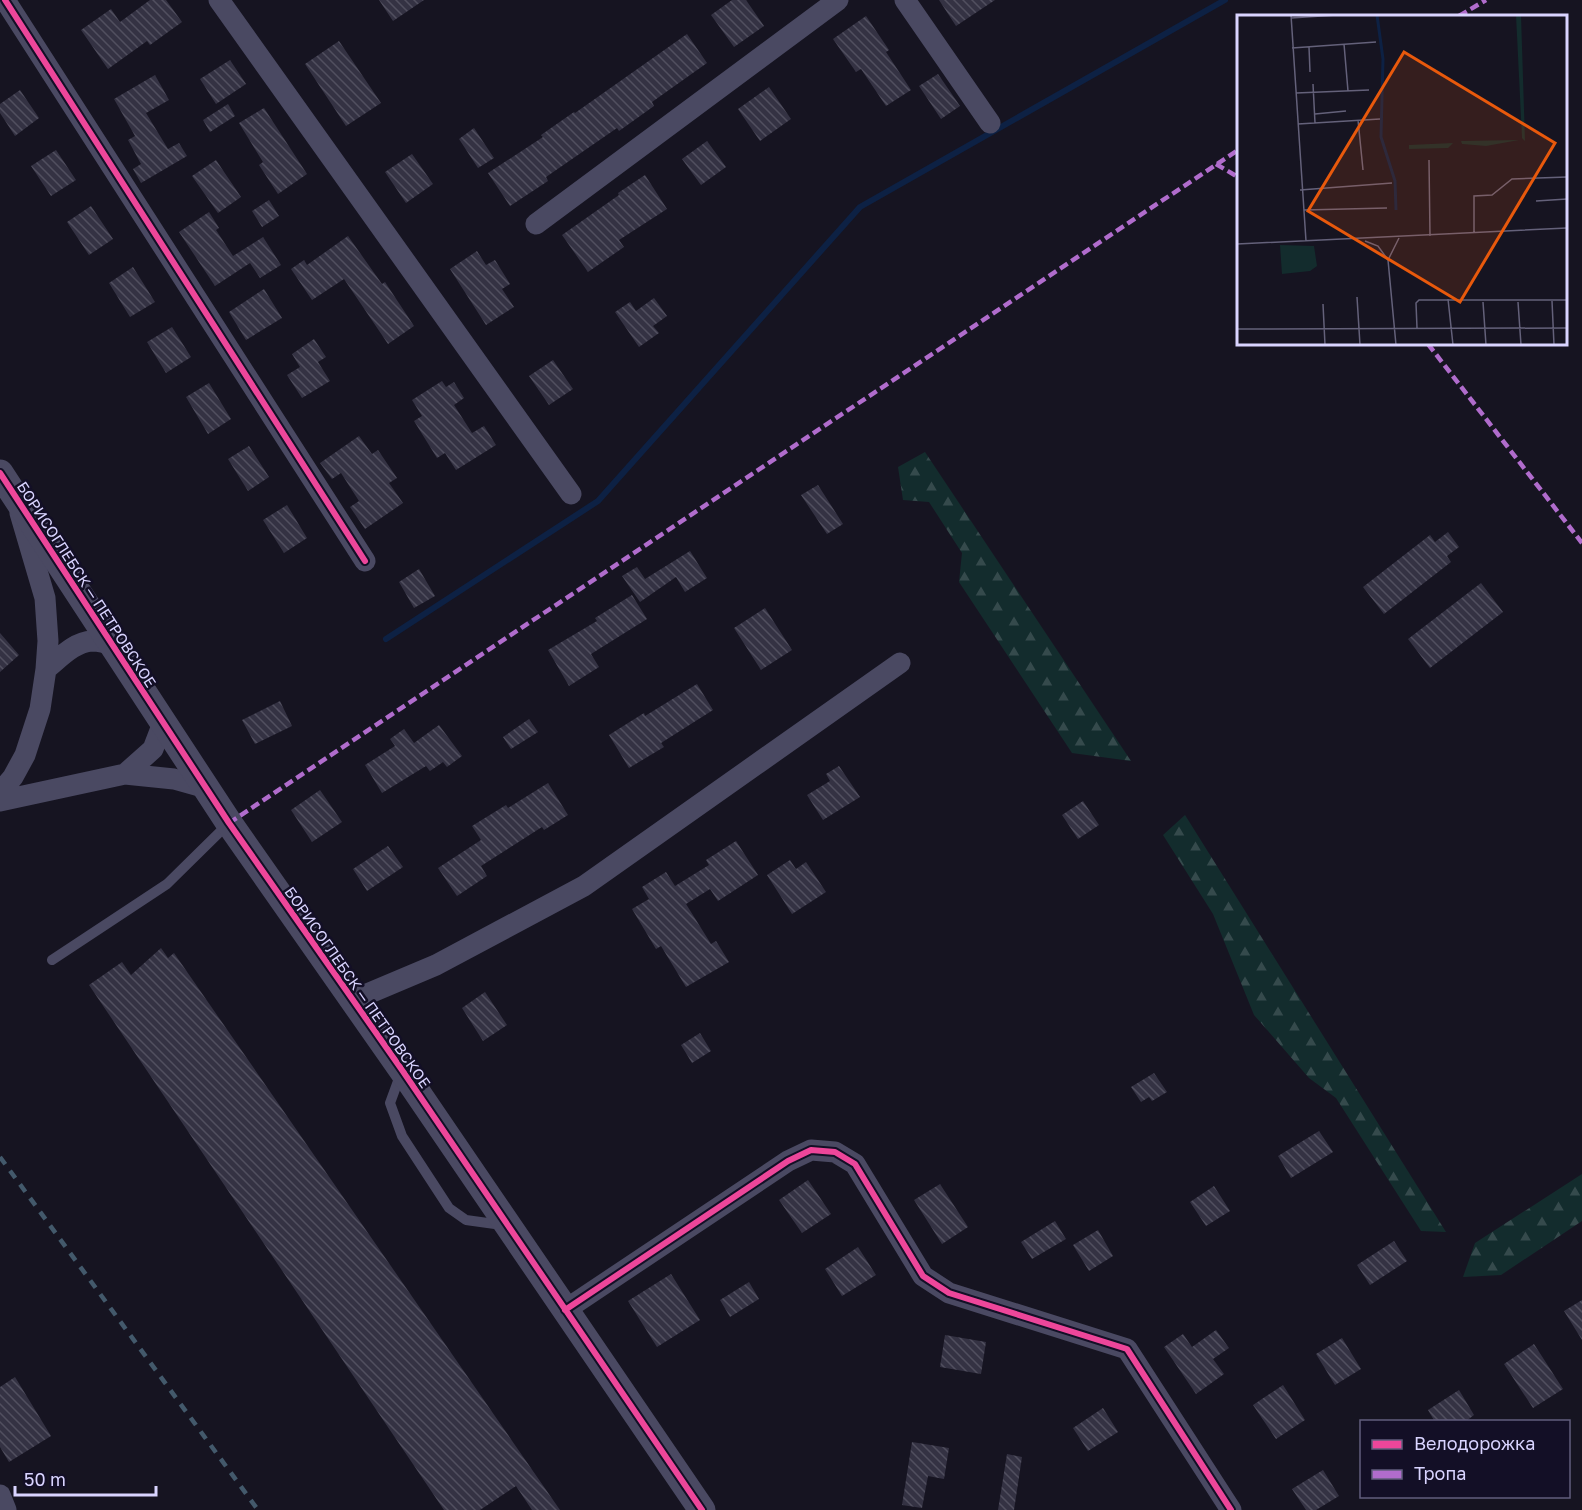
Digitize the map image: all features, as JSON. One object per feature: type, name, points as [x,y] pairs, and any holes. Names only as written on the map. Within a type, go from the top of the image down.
[{"type":"street","points":[[5,0],[365,561]]},
{"type":"street","points":[[219,0],[571,494]]},
{"type":"street","points":[[536,224],[838,0]]},
{"type":"street","points":[[905,0],[990,123]]},
{"type":"street","name":"БОРИСОГЛЕБСК — ПЕТРОВСКОЕ","points":[[0,474],[229,823],[402,1070],[702,1510]]},
{"type":"street","points":[[0,793],[13,777],[25,755],[40,709],[48,641],[45,598],[15,498]]},
{"type":"street","points":[[46,669],[82,643],[94,641],[112,644]]},
{"type":"street","points":[[352,1000],[436,965],[584,886],[900,663]]},
{"type":"street","points":[[125,774],[153,749],[164,723]]},
{"type":"street","points":[[0,801],[125,774],[153,776],[206,788]]},
{"type":"street","points":[[565,1310],[788,1161],[810,1150],[835,1152],[855,1164],[923,1276],[950,1293],[1127,1349],[1231,1510]]},
{"type":"street","points":[[0,1495],[6,1510]]},
{"type":"lane","points":[[52,960],[167,884],[229,823]]},
{"type":"lane","points":[[402,1070],[390,1103],[402,1136],[450,1209],[466,1220],[508,1225]]},
{"type":"green space","points":[[925,452],[1131,761],[1072,753],[959,582],[962,553],[929,502],[903,500],[898,467]]},
{"type":"green space","points":[[1185,815],[1446,1232],[1421,1231],[1336,1098],[1309,1078],[1254,1015],[1213,914],[1163,835]]},
{"type":"green space","points":[[1582,1174],[1582,1221],[1501,1275],[1463,1277],[1475,1243]]},
{"type":"building","points":[[150,0],[166,0],[182,22],[150,45],[147,41],[108,69],[81,30],[111,9],[120,22]]},
{"type":"building","points":[[379,0],[424,0],[393,21]]},
{"type":"building","points":[[732,0],[746,0],[764,26],[734,47],[711,15]]},
{"type":"building","points":[[939,0],[995,0],[956,26]]},
{"type":"building","points":[[866,16],[889,50],[886,52],[911,90],[886,106],[861,69],[856,72],[833,39]]},
{"type":"building","points":[[687,34],[707,63],[652,102],[654,106],[619,131],[617,128],[546,177],[548,181],[510,206],[488,173],[543,137],[541,135]]},
{"type":"building","points":[[339,41],[381,103],[346,126],[305,64]]},
{"type":"building","points":[[230,60],[246,84],[216,104],[200,79]]},
{"type":"building","points":[[938,74],[960,106],[941,119],[919,86]]},
{"type":"building","points":[[155,75],[169,100],[146,113],[168,149],[179,143],[187,156],[141,183],[133,169],[141,164],[128,140],[135,136],[114,99]]},
{"type":"building","points":[[769,87],[791,119],[760,141],[738,109]]},
{"type":"building","points":[[20,90],[39,118],[15,136],[0,113],[0,104]]},
{"type":"building","points":[[228,104],[235,116],[210,132],[203,120]]},
{"type":"building","points":[[264,108],[307,174],[278,194],[259,165],[263,162],[239,123]]},
{"type":"building","points":[[474,128],[494,158],[478,168],[459,139]]},
{"type":"building","points":[[707,141],[726,167],[701,185],[682,159]]},
{"type":"building","points":[[56,150],[76,180],[51,196],[31,166]]},
{"type":"building","points":[[412,154],[433,184],[406,203],[385,172]]},
{"type":"building","points":[[216,160],[241,197],[218,213],[192,176]]},
{"type":"building","points":[[645,175],[667,209],[619,240],[624,247],[588,272],[562,235]]},
{"type":"building","points":[[269,200],[279,216],[262,227],[252,211]]},
{"type":"building","points":[[91,206],[113,239],[89,255],[67,222]]},
{"type":"building","points":[[209,212],[219,228],[216,230],[233,256],[263,237],[281,265],[260,278],[250,263],[215,286],[179,232]]},
{"type":"building","points":[[348,236],[382,284],[385,282],[414,326],[388,344],[344,279],[312,300],[291,269],[304,260],[307,265]]},
{"type":"building","points":[[477,251],[486,265],[495,260],[510,284],[502,289],[514,307],[486,325],[450,269]]},
{"type":"building","points":[[133,267],[155,302],[130,317],[109,283]]},
{"type":"building","points":[[264,289],[282,318],[246,340],[229,312]]},
{"type":"building","points":[[654,298],[667,316],[653,326],[659,333],[639,347],[615,312],[630,302],[636,311]]},
{"type":"building","points":[[172,327],[191,357],[166,373],[147,342]]},
{"type":"building","points":[[314,339],[326,357],[318,362],[330,381],[302,398],[287,375],[300,367],[292,354]]},
{"type":"building","points":[[553,360],[573,389],[549,405],[529,376]]},
{"type":"building","points":[[442,381],[446,387],[454,382],[464,398],[454,405],[472,433],[484,426],[496,445],[456,470],[445,453],[437,458],[414,421],[422,416],[412,400]]},
{"type":"building","points":[[209,383],[231,419],[208,434],[186,397]]},
{"type":"building","points":[[359,436],[372,454],[378,450],[397,478],[389,483],[403,503],[365,529],[350,507],[359,501],[341,473],[332,479],[320,463]]},
{"type":"building","points":[[249,446],[269,477],[248,491],[228,459]]},
{"type":"building","points":[[818,485],[843,524],[827,534],[801,495]]},
{"type":"building","points":[[287,505],[307,538],[284,553],[263,520]]},
{"type":"building","points":[[1448,532],[1459,547],[1447,556],[1451,562],[1384,614],[1363,587],[1430,535],[1435,542]]},
{"type":"building","points":[[690,551],[707,578],[685,592],[676,577],[640,602],[622,576],[637,567],[645,579]]},
{"type":"building","points":[[419,569],[435,596],[414,608],[399,582]]},
{"type":"building","points":[[1481,583],[1503,612],[1430,668],[1408,639]]},
{"type":"building","points":[[632,595],[647,619],[591,654],[599,667],[569,686],[548,650],[597,621],[595,618]]},
{"type":"building","points":[[765,608],[792,650],[761,670],[734,628]]},
{"type":"building","points":[[0,633],[19,655],[0,672]]},
{"type":"building","points":[[697,684],[713,710],[661,743],[664,747],[629,768],[609,735]]},
{"type":"building","points":[[280,701],[292,726],[255,744],[242,720]]},
{"type":"building","points":[[529,719],[538,732],[511,749],[503,737]]},
{"type":"building","points":[[439,725],[462,756],[447,767],[443,762],[430,771],[426,766],[382,793],[365,765],[395,746],[390,739],[404,729],[414,743]]},
{"type":"building","points":[[839,766],[860,797],[823,820],[807,795],[830,781],[826,774]]},
{"type":"building","points":[[548,783],[568,815],[544,830],[542,827],[481,866],[487,876],[457,896],[438,868],[481,840],[472,826],[506,805],[508,808]]},
{"type":"building","points":[[320,790],[342,822],[312,842],[291,810]]},
{"type":"building","points":[[1083,801],[1099,825],[1078,839],[1062,815]]},
{"type":"building","points":[[736,841],[758,875],[718,901],[710,889],[686,904],[711,944],[716,941],[729,962],[686,987],[661,946],[656,949],[632,909],[649,899],[642,887],[666,872],[675,886],[709,865],[706,860]]},
{"type":"building","points":[[388,846],[403,867],[367,891],[353,869]]},
{"type":"building","points":[[790,860],[796,869],[806,862],[826,892],[792,914],[767,875]]},
{"type":"building","points":[[161,948],[168,958],[174,953],[560,1510],[532,1510],[516,1486],[480,1510],[444,1510],[89,985],[122,962],[131,975]]},
{"type":"building","points":[[485,992],[507,1025],[483,1041],[462,1008]]},
{"type":"building","points":[[700,1033],[711,1051],[692,1063],[681,1045]]},
{"type":"building","points":[[1154,1073],[1167,1092],[1152,1101],[1149,1097],[1141,1102],[1131,1087]]},
{"type":"building","points":[[1319,1131],[1333,1152],[1291,1178],[1278,1156]]},
{"type":"building","points":[[808,1180],[831,1214],[802,1233],[779,1200]]},
{"type":"building","points":[[940,1184],[968,1227],[942,1244],[914,1200]]},
{"type":"building","points":[[1214,1186],[1230,1211],[1206,1226],[1190,1202]]},
{"type":"building","points":[[1055,1221],[1066,1239],[1032,1259],[1021,1242]]},
{"type":"building","points":[[1098,1230],[1113,1256],[1089,1271],[1073,1245]]},
{"type":"building","points":[[1394,1241],[1407,1261],[1370,1285],[1357,1265]]},
{"type":"building","points":[[858,1247],[876,1275],[842,1296],[825,1269]]},
{"type":"building","points":[[671,1274],[700,1320],[657,1347],[628,1301]]},
{"type":"building","points":[[749,1282],[759,1299],[730,1317],[720,1300]]},
{"type":"building","points":[[1582,1300],[1582,1340],[1564,1311]]},
{"type":"building","points":[[1216,1330],[1229,1348],[1213,1359],[1224,1374],[1196,1394],[1164,1347],[1183,1334],[1192,1347]]},
{"type":"building","points":[[945,1335],[986,1342],[981,1374],[940,1367]]},
{"type":"building","points":[[1342,1338],[1361,1369],[1335,1385],[1316,1354]]},
{"type":"building","points":[[1534,1344],[1563,1389],[1533,1408],[1504,1364]]},
{"type":"building","points":[[15,1377],[51,1436],[9,1462],[0,1447],[0,1387]]},
{"type":"building","points":[[1283,1385],[1305,1420],[1276,1439],[1253,1405]]},
{"type":"building","points":[[1459,1390],[1474,1415],[1468,1420],[1434,1420],[1428,1410]]},
{"type":"building","points":[[1103,1408],[1118,1432],[1088,1451],[1073,1428]]},
{"type":"building","points":[[912,1442],[949,1448],[944,1479],[928,1476],[922,1508],[902,1505]]},
{"type":"building","points":[[1007,1454],[1022,1457],[1014,1510],[998,1510]]},
{"type":"building","points":[[1323,1470],[1339,1496],[1316,1510],[1306,1510],[1292,1489]]},
{"type":"waterway","points":[[386,639],[598,501],[860,207],[1225,0]]},
{"type":"railway","points":[[0,1157],[258,1510]]},
{"type":"marked path","points":[[1461,15],[1486,0]]},
{"type":"marked path","points":[[229,823],[1237,151]]},
{"type":"marked path","points":[[1216,164],[1237,176]]},
{"type":"marked path","points":[[1429,345],[1582,543]]},
{"type":"cycle path","points":[[5,0],[365,561]]},
{"type":"cycle path","points":[[0,473],[229,823],[402,1070],[702,1510]]},
{"type":"cycle path","points":[[565,1310],[788,1161],[811,1150],[835,1152],[855,1164],[923,1276],[949,1293],[1127,1349],[1231,1510]]}]
